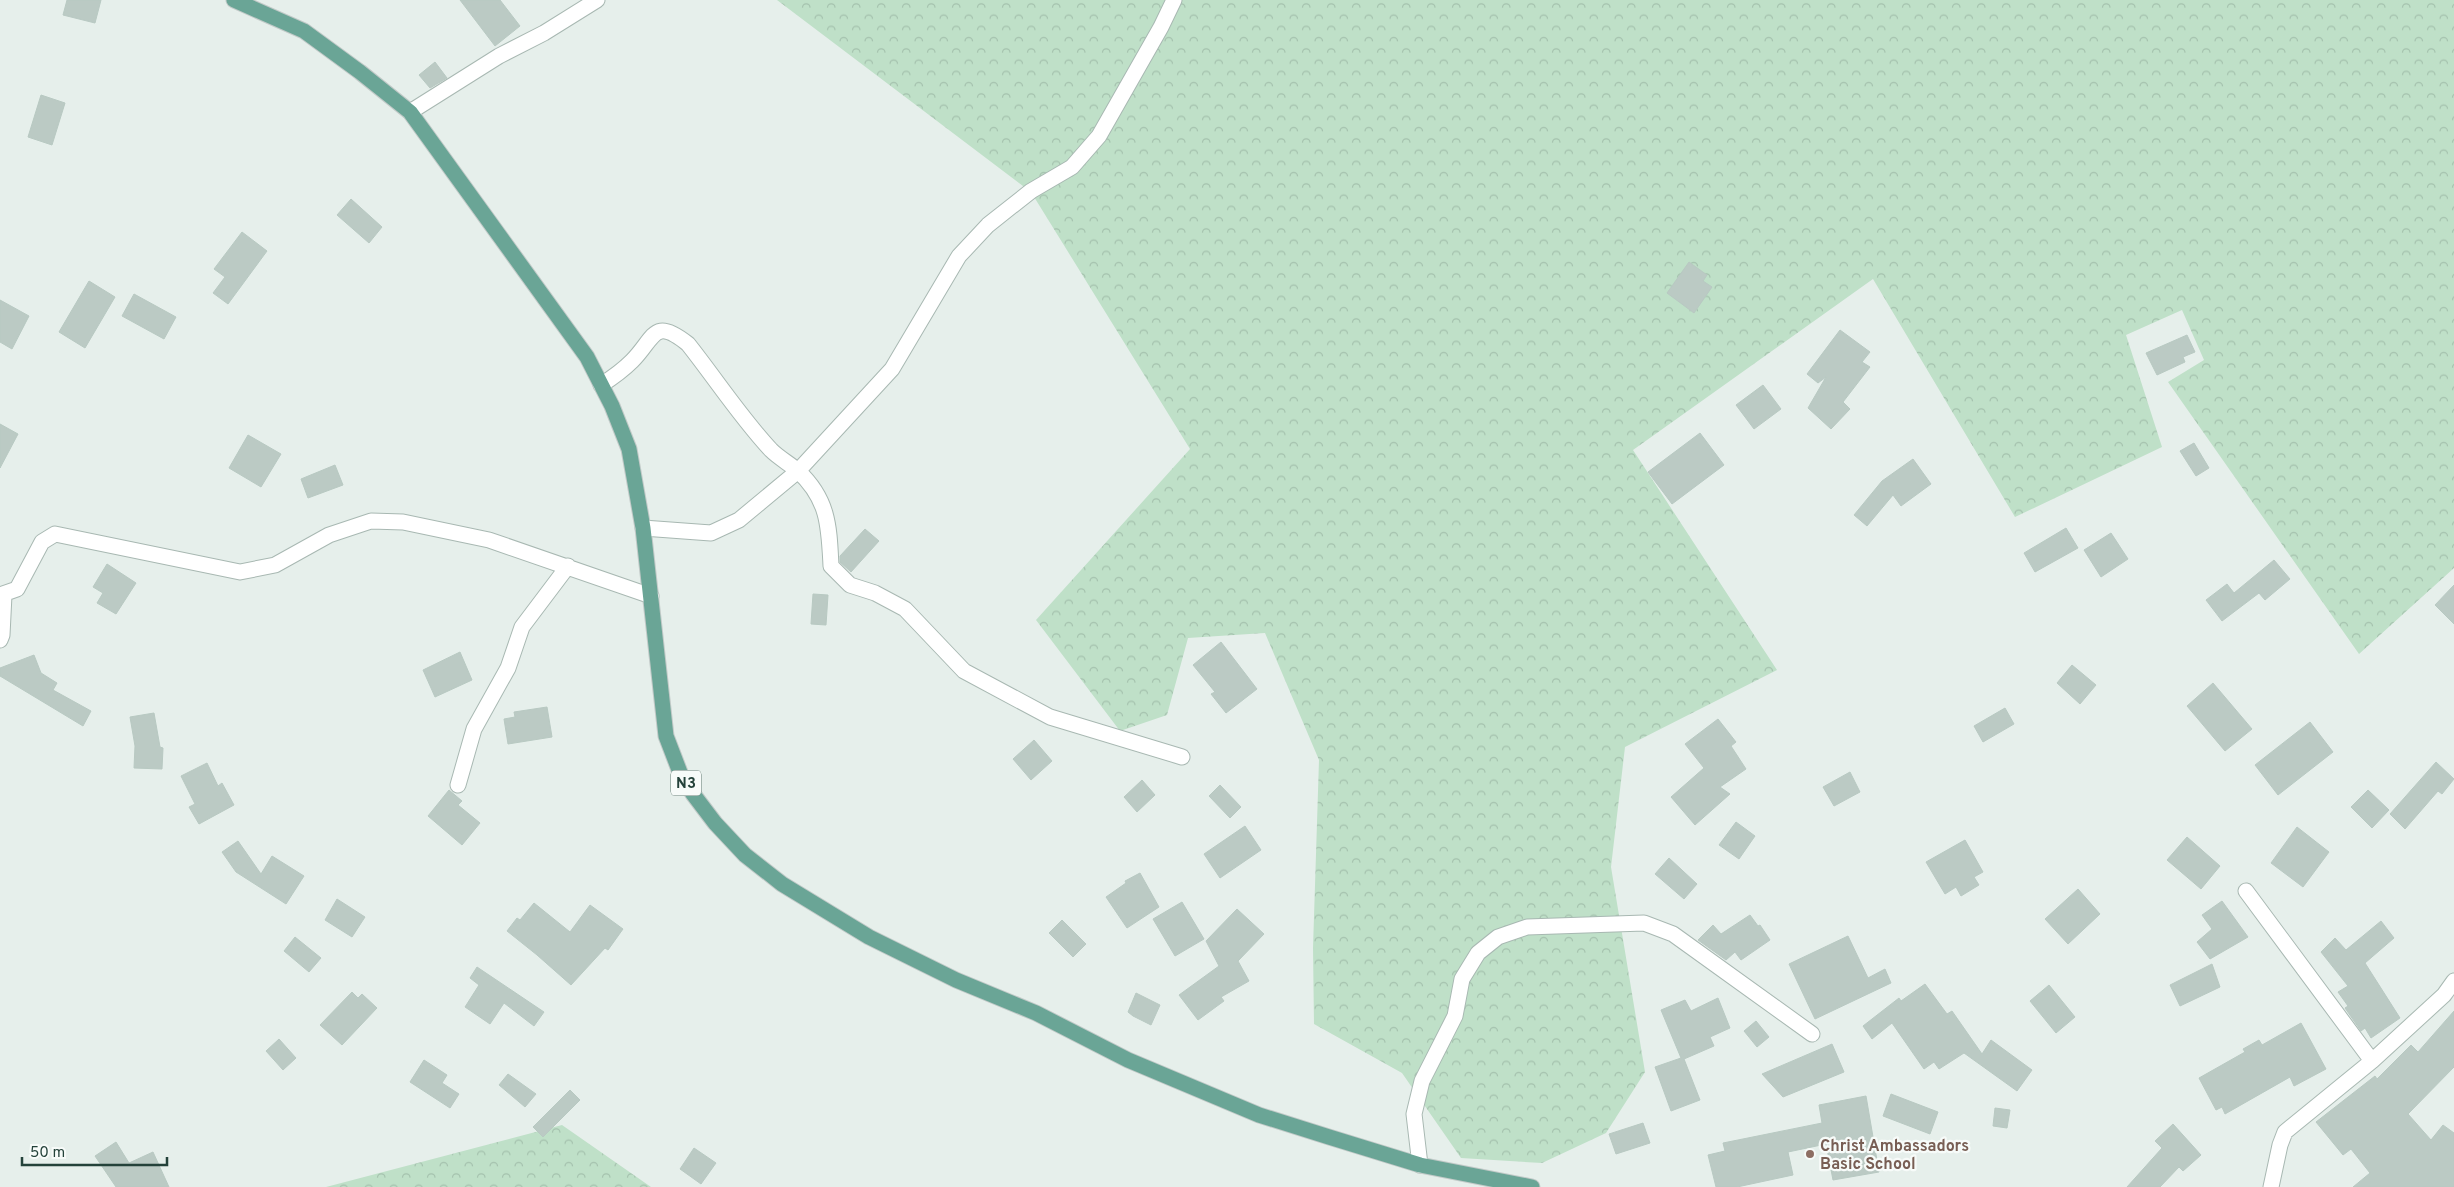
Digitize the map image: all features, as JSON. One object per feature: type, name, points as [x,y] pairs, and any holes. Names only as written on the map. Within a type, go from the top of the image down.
[{"type":"main road","name":"N3","points":[[234,0],[304,31],[410,112],[587,357],[629,449],[643,528],[652,596],[666,736],[681,775],[715,823],[745,855],[782,884],[869,937],[956,980],[1036,1013],[1128,1060],[1260,1115],[1420,1165],[1526,1186]]},
{"type":"street","points":[[410,112],[499,56],[544,33],[597,0]]},
{"type":"street","points":[[643,528],[711,533],[739,520],[798,471],[892,369],[959,256],[988,225],[1031,191],[1072,167],[1099,136],[1161,27],[1174,0]]},
{"type":"street","points":[[601,385],[633,360],[650,336],[664,330],[674,332],[688,344],[772,451],[798,471],[819,499],[829,523],[831,566],[850,585],[875,593],[905,609],[964,672],[1050,717],[1182,757]]},
{"type":"street","points":[[0,640],[2,635],[2,595],[18,589],[42,542],[56,534],[240,572],[275,565],[329,535],[371,521],[403,522],[488,540],[652,596]]},
{"type":"street","points":[[458,785],[474,729],[508,668],[522,626],[568,566]]},
{"type":"street","points":[[2246,891],[2372,1060]]},
{"type":"street","points":[[1420,1165],[1414,1114],[1422,1081],[1455,1016],[1462,979],[1478,953],[1498,937],[1527,927],[1644,924],[1672,934],[1812,1034]]},
{"type":"street","points":[[2271,1187],[2280,1145],[2286,1132],[2372,1060],[2444,995],[2454,981]]},
{"type":"green space","points":[[777,0],[2454,0],[2454,568],[2359,654],[2168,382],[2204,360],[2182,310],[2126,335],[2162,447],[2015,517],[1873,279],[1633,450],[1777,670],[1625,747],[1611,867],[1645,1072],[1606,1133],[1542,1163],[1461,1158],[1402,1073],[1314,1024],[1313,948],[1319,760],[1265,633],[1188,638],[1167,715],[1120,731],[1036,620],[1190,449],[1031,192]]},
{"type":"green space","points":[[562,1125],[651,1187],[326,1187]]},
{"type":"building","points":[[67,0],[101,0],[95,23],[63,15]]},
{"type":"building","points":[[460,0],[500,0],[520,26],[495,46]]},
{"type":"building","points":[[435,62],[447,78],[430,88],[419,75]]},
{"type":"building","points":[[41,95],[65,103],[52,145],[28,137]]},
{"type":"building","points":[[351,199],[382,227],[369,243],[337,215]]},
{"type":"building","points":[[242,232],[267,251],[228,304],[213,293],[225,277],[214,269]]},
{"type":"building","points":[[1689,262],[1707,275],[1703,281],[1712,287],[1694,313],[1667,293]]},
{"type":"building","points":[[89,281],[115,297],[85,348],[59,332]]},
{"type":"building","points":[[134,294],[176,317],[164,339],[122,316]]},
{"type":"building","points":[[0,300],[29,316],[12,349],[0,342]]},
{"type":"building","points":[[1840,330],[1870,352],[1862,362],[1870,367],[1843,402],[1850,409],[1831,429],[1808,408],[1826,377],[1818,383],[1807,374]]},
{"type":"building","points":[[2187,335],[2195,352],[2183,357],[2185,362],[2157,375],[2146,353]]},
{"type":"building","points":[[1763,385],[1781,409],[1754,429],[1736,405]]},
{"type":"building","points":[[0,424],[18,434],[0,468]]},
{"type":"building","points":[[1700,433],[1724,465],[1672,504],[1648,472]]},
{"type":"building","points":[[248,435],[281,454],[261,487],[229,468]]},
{"type":"building","points":[[2194,443],[2209,468],[2196,476],[2180,451]]},
{"type":"building","points":[[1913,459],[1931,484],[1901,506],[1893,495],[1867,526],[1854,515],[1882,481]]},
{"type":"building","points":[[335,465],[343,485],[308,498],[301,479]]},
{"type":"building","points":[[2066,528],[2078,548],[2035,572],[2024,553]]},
{"type":"building","points":[[865,529],[879,541],[851,572],[840,562],[840,556]]},
{"type":"building","points":[[2111,533],[2128,559],[2101,577],[2084,550]]},
{"type":"building","points":[[2274,560],[2290,579],[2265,600],[2259,593],[2222,621],[2206,600],[2227,584],[2234,593]]},
{"type":"building","points":[[107,564],[136,583],[116,614],[97,603],[103,593],[93,587]]},
{"type":"building","points":[[2454,585],[2454,624],[2435,605]]},
{"type":"building","points":[[813,594],[828,595],[826,625],[811,624]]},
{"type":"building","points":[[1221,642],[1257,689],[1226,713],[1211,694],[1215,692],[1193,665]]},
{"type":"building","points":[[460,652],[472,680],[435,697],[423,670]]},
{"type":"building","points":[[34,655],[41,673],[57,683],[53,690],[91,711],[83,726],[0,676],[0,668]]},
{"type":"building","points":[[2072,665],[2096,685],[2080,704],[2057,683]]},
{"type":"building","points":[[2213,683],[2252,729],[2225,751],[2187,706]]},
{"type":"building","points":[[547,707],[552,737],[508,744],[504,719],[515,717],[514,712]]},
{"type":"building","points":[[2005,708],[2014,724],[1983,742],[1974,726]]},
{"type":"building","points":[[154,713],[160,747],[163,748],[162,769],[134,768],[135,746],[130,717]]},
{"type":"building","points":[[1718,719],[1736,742],[1731,746],[1746,769],[1720,787],[1730,794],[1695,825],[1671,797],[1704,768],[1685,744]]},
{"type":"building","points":[[2310,722],[2333,752],[2278,795],[2255,765]]},
{"type":"building","points":[[1034,740],[1052,761],[1031,780],[1013,759]]},
{"type":"building","points":[[2436,762],[2454,779],[2442,794],[2438,791],[2405,829],[2390,814]]},
{"type":"building","points":[[207,763],[218,786],[222,783],[234,805],[199,824],[189,807],[195,804],[181,776]]},
{"type":"building","points":[[1850,772],[1860,792],[1834,806],[1823,787]]},
{"type":"building","points":[[1142,780],[1155,795],[1137,812],[1124,797]]},
{"type":"building","points":[[1220,785],[1241,807],[1230,818],[1209,796]]},
{"type":"building","points":[[449,790],[462,801],[458,805],[480,823],[462,845],[428,816]]},
{"type":"building","points":[[2368,790],[2389,810],[2372,828],[2351,807]]},
{"type":"building","points":[[1736,822],[1755,836],[1739,859],[1719,845]]},
{"type":"building","points":[[1245,826],[1261,850],[1220,878],[1204,854]]},
{"type":"building","points":[[2297,827],[2329,852],[2303,887],[2271,863]]},
{"type":"building","points":[[2187,837],[2220,866],[2201,889],[2167,860]]},
{"type":"building","points":[[1965,840],[1983,872],[1974,877],[1979,885],[1961,896],[1956,887],[1945,894],[1926,862]]},
{"type":"building","points":[[238,841],[261,874],[272,856],[304,876],[286,904],[236,872],[222,852]]},
{"type":"building","points":[[1669,858],[1697,884],[1684,899],[1655,874]]},
{"type":"building","points":[[1140,873],[1159,907],[1127,928],[1106,897],[1126,883],[1125,881]]},
{"type":"building","points":[[2078,889],[2100,914],[2068,944],[2045,919]]},
{"type":"building","points":[[337,899],[365,917],[352,937],[325,920]]},
{"type":"building","points":[[2222,901],[2248,937],[2210,959],[2197,942],[2212,929],[2202,915]]},
{"type":"building","points":[[1182,902],[1204,939],[1175,956],[1153,919]]},
{"type":"building","points":[[534,903],[570,932],[590,905],[623,929],[608,950],[605,948],[571,985],[507,931],[517,918],[520,920]]},
{"type":"building","points":[[1237,909],[1264,934],[1238,961],[1249,981],[1221,997],[1224,1001],[1198,1020],[1179,995],[1219,966],[1206,941]]},
{"type":"building","points":[[1750,915],[1758,926],[1760,925],[1770,940],[1741,960],[1735,952],[1726,960],[1698,940],[1713,925],[1721,934]]},
{"type":"building","points":[[1062,920],[1086,944],[1073,957],[1049,933]]},
{"type":"building","points":[[2381,921],[2394,938],[2365,963],[2400,1018],[2371,1038],[2365,1028],[2361,1031],[2345,1008],[2348,1006],[2338,992],[2348,986],[2321,952],[2335,938],[2346,950]]},
{"type":"building","points":[[1848,936],[1868,978],[1885,969],[1891,983],[1815,1019],[1789,964]]},
{"type":"building","points":[[295,937],[321,958],[309,972],[284,951]]},
{"type":"building","points":[[2212,964],[2220,987],[2180,1006],[2170,985]]},
{"type":"building","points":[[477,967],[544,1012],[534,1026],[504,1003],[490,1024],[465,1007],[479,985],[470,978]]},
{"type":"building","points":[[1925,984],[1947,1014],[1952,1011],[1982,1054],[1991,1040],[2032,1070],[2017,1091],[1964,1053],[1939,1069],[1934,1062],[1924,1069],[1892,1023],[1872,1039],[1863,1026],[1899,998],[1901,1001]]},
{"type":"building","points":[[2049,985],[2075,1017],[2056,1033],[2030,1001]]},
{"type":"building","points":[[352,992],[358,998],[362,994],[377,1008],[342,1045],[320,1025]]},
{"type":"building","points":[[1136,993],[1160,1005],[1151,1025],[1128,1012]]},
{"type":"building","points":[[1718,998],[1730,1028],[1710,1037],[1714,1046],[1684,1059],[1700,1100],[1671,1111],[1655,1067],[1681,1058],[1661,1010],[1685,1000],[1691,1011]]},
{"type":"building","points":[[2454,1011],[2454,1067],[2408,1114],[2431,1140],[2443,1125],[2454,1133],[2454,1187],[2353,1187],[2370,1173],[2351,1149],[2343,1155],[2316,1122],[2375,1076],[2377,1079],[2411,1045],[2418,1052]]},
{"type":"building","points":[[1756,1021],[1769,1037],[1757,1047],[1744,1031]]},
{"type":"building","points":[[2301,1023],[2326,1069],[2294,1086],[2290,1077],[2225,1114],[2222,1107],[2216,1110],[2199,1078],[2245,1052],[2243,1049],[2259,1040],[2262,1045]]},
{"type":"building","points":[[279,1039],[296,1058],[283,1070],[266,1051]]},
{"type":"building","points":[[1832,1044],[1844,1072],[1783,1097],[1762,1074]]},
{"type":"building","points":[[424,1060],[447,1075],[442,1083],[459,1094],[450,1108],[410,1082]]},
{"type":"building","points":[[508,1074],[536,1094],[525,1107],[499,1085]]},
{"type":"building","points":[[570,1090],[580,1100],[543,1137],[533,1127]]},
{"type":"building","points":[[1891,1094],[1938,1112],[1930,1134],[1883,1116]]},
{"type":"building","points":[[1866,1096],[1879,1172],[1833,1180],[1826,1144],[1788,1152],[1793,1175],[1737,1187],[1716,1187],[1708,1155],[1725,1151],[1723,1143],[1822,1123],[1819,1105]]},
{"type":"building","points":[[1995,1108],[2010,1110],[2007,1128],[1993,1126]]},
{"type":"building","points":[[1643,1123],[1650,1143],[1616,1154],[1609,1134]]},
{"type":"building","points":[[2173,1124],[2201,1155],[2183,1171],[2179,1167],[2160,1187],[2127,1187],[2162,1148],[2155,1141]]},
{"type":"building","points":[[116,1142],[129,1163],[153,1152],[169,1187],[116,1187],[95,1156]]},
{"type":"building","points":[[694,1148],[716,1163],[701,1184],[680,1169]]},
{"type":"place","name":"Christ Ambassadors Basic School","points":[[1810,1154]]}]
